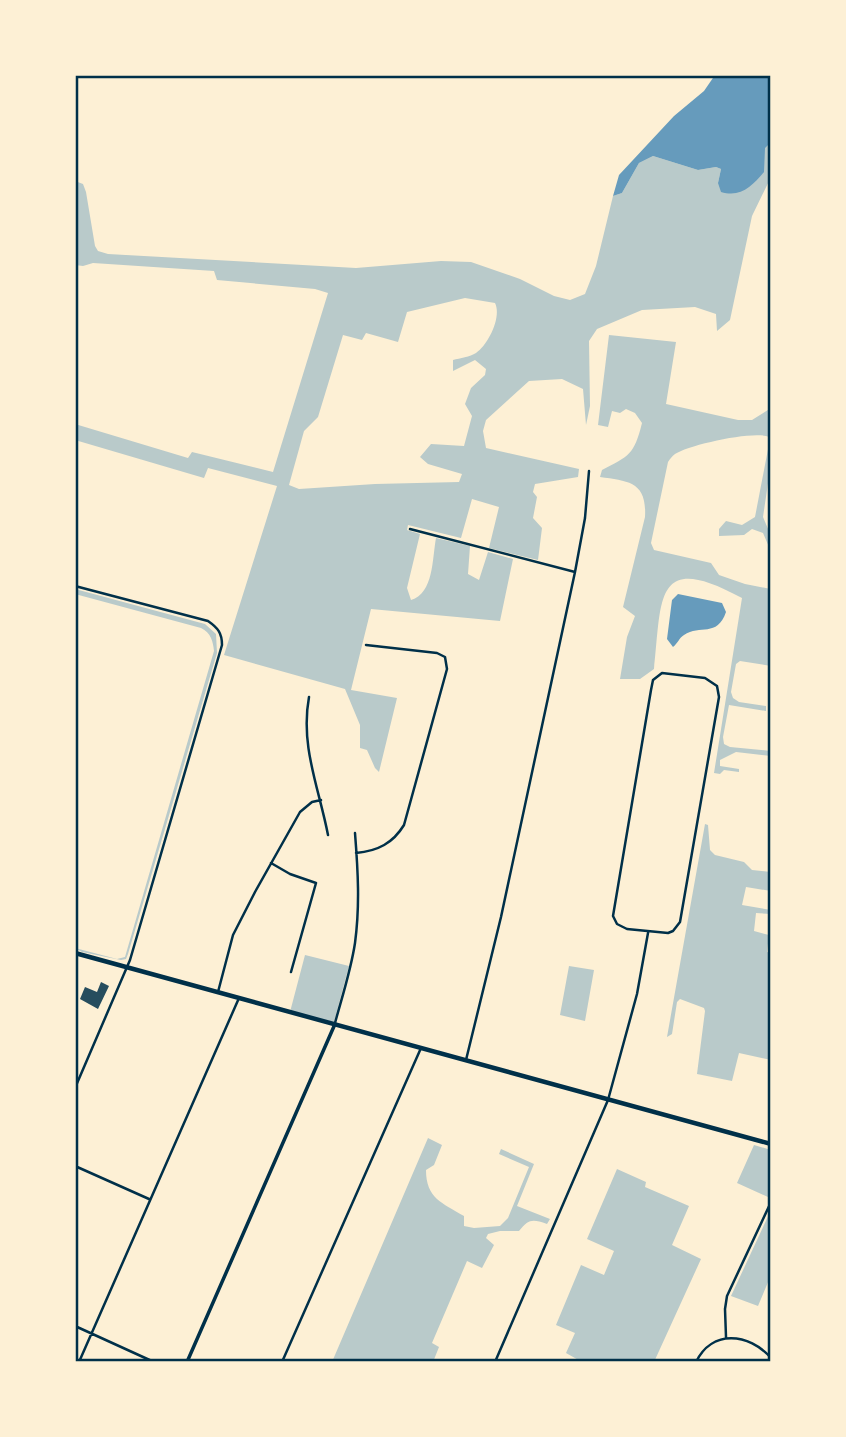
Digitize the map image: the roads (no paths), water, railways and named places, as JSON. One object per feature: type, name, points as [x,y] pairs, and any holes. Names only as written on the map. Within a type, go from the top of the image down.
[{"type":"main road","points":[[75,953],[771,1144]]},
{"type":"street","points":[[466,1060],[501,917],[575,572],[585,518],[589,471]]},
{"type":"street","points":[[410,528],[575,572]]},
{"type":"street","points":[[75,586],[208,621],[217,626],[222,635],[220,655],[127,967],[75,1088]]},
{"type":"street","points":[[356,853],[374,850],[387,844],[404,825],[447,668],[445,657],[437,653],[366,645]]},
{"type":"street","points":[[662,673],[705,678],[717,686],[719,697],[680,922],[668,933],[648,933],[627,929],[617,924],[613,916],[653,680],[662,673]]},
{"type":"street","points":[[309,697],[304,728],[306,746],[328,835]]},
{"type":"street","points":[[218,992],[233,935],[271,863],[300,812],[312,802],[321,800]]},
{"type":"street","points":[[187,1362],[335,1024],[355,947],[359,893],[355,834]]},
{"type":"street","points":[[271,863],[290,874],[316,883],[291,972]]},
{"type":"street","points":[[495,1362],[608,1100],[637,994],[648,933]]},
{"type":"street","points":[[79,1362],[239,998]]},
{"type":"street","points":[[282,1362],[421,1048]]},
{"type":"street","points":[[75,1166],[149,1199]]},
{"type":"street","points":[[726,1337],[727,1296],[771,1202]]},
{"type":"street","points":[[75,1326],[154,1362]]},
{"type":"street","points":[[696,1362],[707,1345],[726,1337],[757,1346],[771,1358]]},
{"type":"water","points":[[715,75],[771,75],[771,142],[765,148],[764,172],[746,190],[721,192],[718,183],[721,169],[716,167],[698,170],[653,156],[639,163],[622,193],[613,196],[619,175],[674,116],[704,91]]},
{"type":"water","points":[[678,594],[722,603],[726,612],[718,625],[690,632],[682,636],[673,647],[667,639],[672,600]]}]
